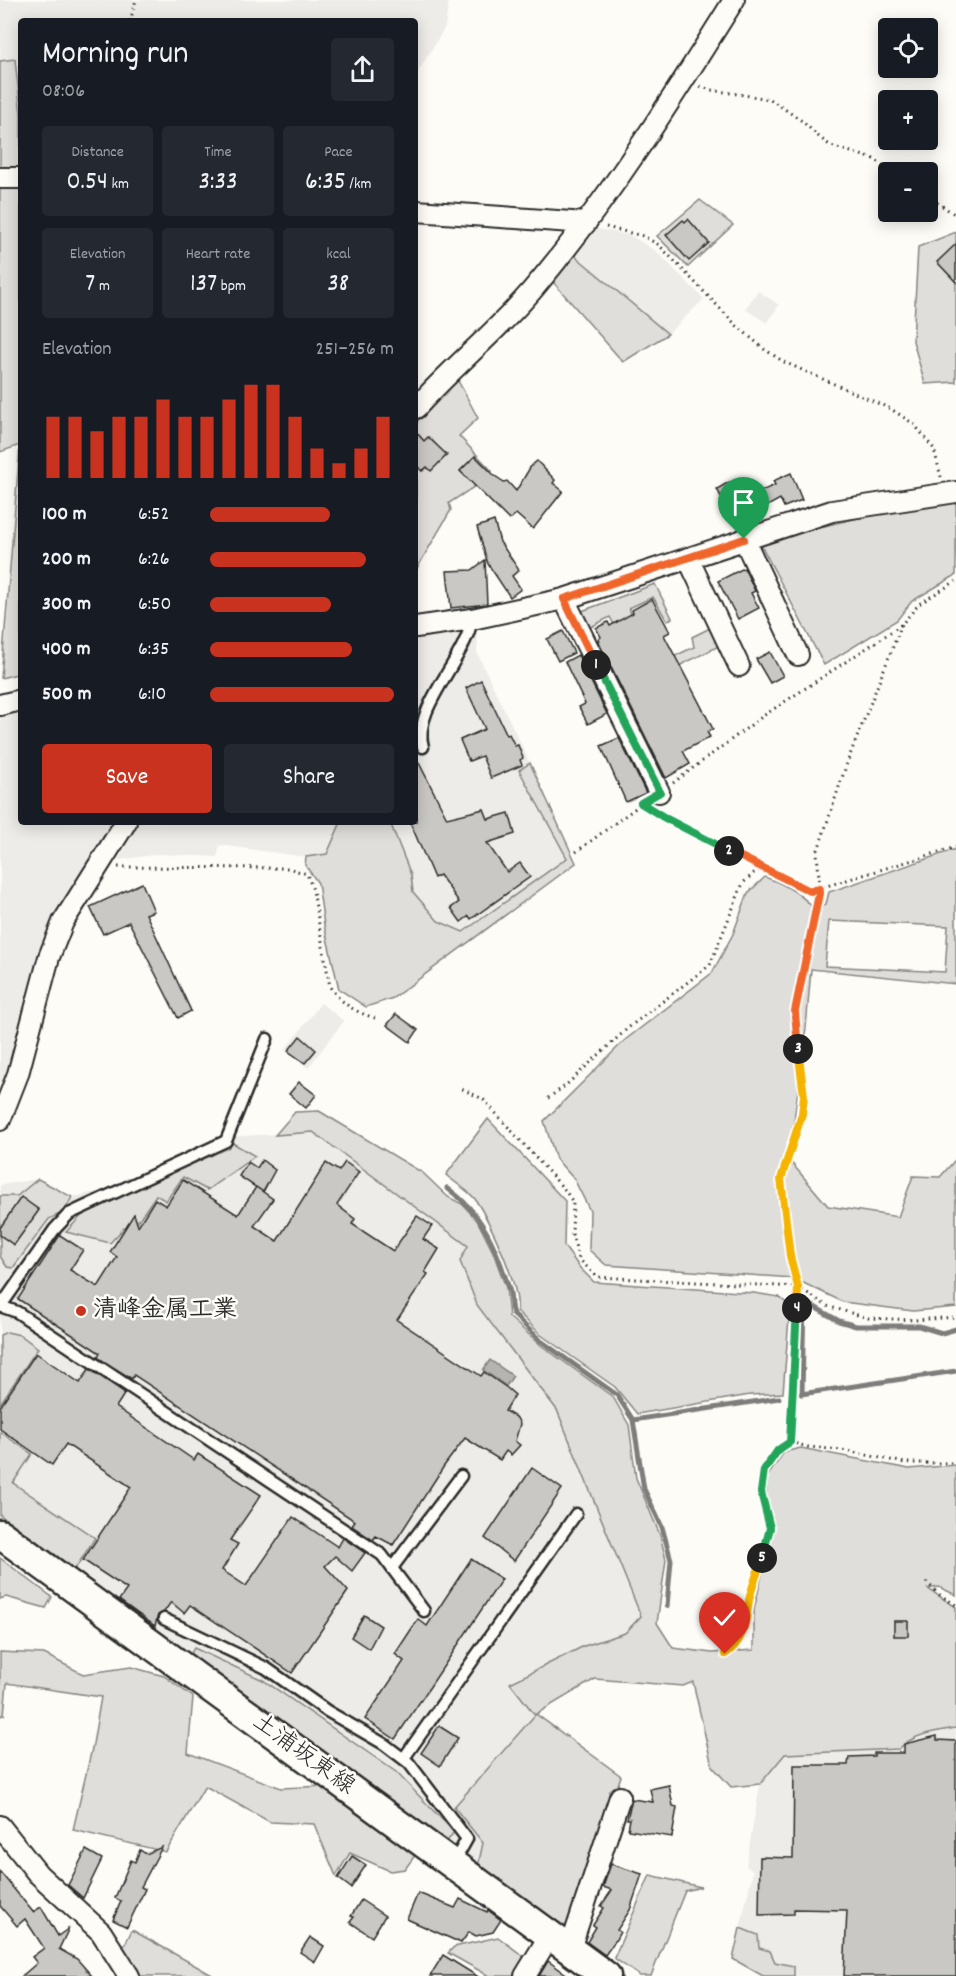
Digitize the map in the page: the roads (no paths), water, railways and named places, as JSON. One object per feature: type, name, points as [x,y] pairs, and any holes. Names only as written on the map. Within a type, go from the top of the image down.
[{"type":"main road","name":"土浦坂東線","points":[[0,1534],[606,1976]]},
{"type":"street","points":[[418,406],[533,290],[586,223],[637,152],[734,0]]},
{"type":"street","points":[[0,178],[18,178]]},
{"type":"street","points":[[418,211],[586,223]]},
{"type":"street","points":[[418,627],[472,619],[564,599],[832,511],[951,493]]},
{"type":"street","points":[[744,539],[798,655]]},
{"type":"street","points":[[688,558],[739,666]]},
{"type":"street","points":[[564,599],[660,792]]},
{"type":"street","points":[[0,705],[18,701]]},
{"type":"street","points":[[0,1120],[18,1074],[49,957],[63,922],[124,825]]},
{"type":"street","points":[[525,1976],[560,1942],[620,1797]]},
{"type":"street","points":[[0,1826],[38,1874],[101,1932],[129,1976]]},
{"type":"lane","points":[[423,747],[419,736],[430,706],[469,636],[472,619]]},
{"type":"lane","points":[[267,1039],[225,1141],[69,1214],[54,1230],[0,1306],[17,1312],[382,1555],[424,1611]]},
{"type":"lane","points":[[392,1568],[461,1476]]},
{"type":"lane","points":[[404,1758],[576,1514]]},
{"type":"lane","points":[[164,1619],[266,1668],[327,1711],[404,1758],[467,1839],[453,1864]]},
{"type":"waterway","points":[[447,1188],[470,1208],[487,1232],[510,1292],[514,1315],[541,1341],[617,1395],[633,1420],[644,1489],[662,1527],[671,1560],[667,1606]]},
{"type":"waterway","points":[[802,1394],[804,1301],[839,1321],[856,1326],[919,1326],[942,1333],[956,1329]]},
{"type":"waterway","points":[[801,1394],[956,1371]]},
{"type":"waterway","points":[[633,1420],[779,1398]]},
{"type":"place","name":"清峰金属工業","points":[[81,1311]]}]
